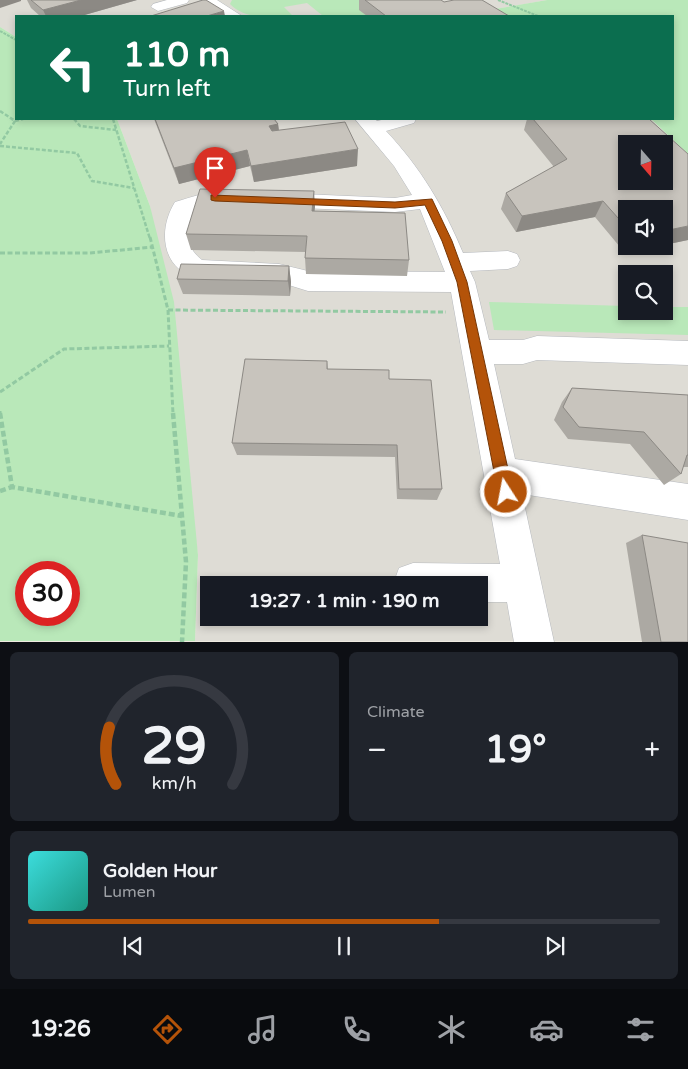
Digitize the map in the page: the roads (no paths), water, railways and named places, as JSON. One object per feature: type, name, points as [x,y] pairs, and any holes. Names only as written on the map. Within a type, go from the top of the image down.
[{"type":"street","points":[[158,7],[182,0]]},
{"type":"street","points":[[212,4],[233,15]]},
{"type":"street","points":[[370,124],[400,120]]},
{"type":"street","points":[[370,124],[409,169],[428,202],[459,272],[502,474],[534,642]]},
{"type":"street","points":[[428,202],[395,205],[215,198],[182,208],[175,232],[181,257],[196,269],[279,273],[308,281],[459,272],[508,260]]},
{"type":"street","points":[[477,352],[522,352],[537,348],[688,354]]},
{"type":"street","points":[[502,474],[688,502]]},
{"type":"street","points":[[488,583],[523,583]]}]
